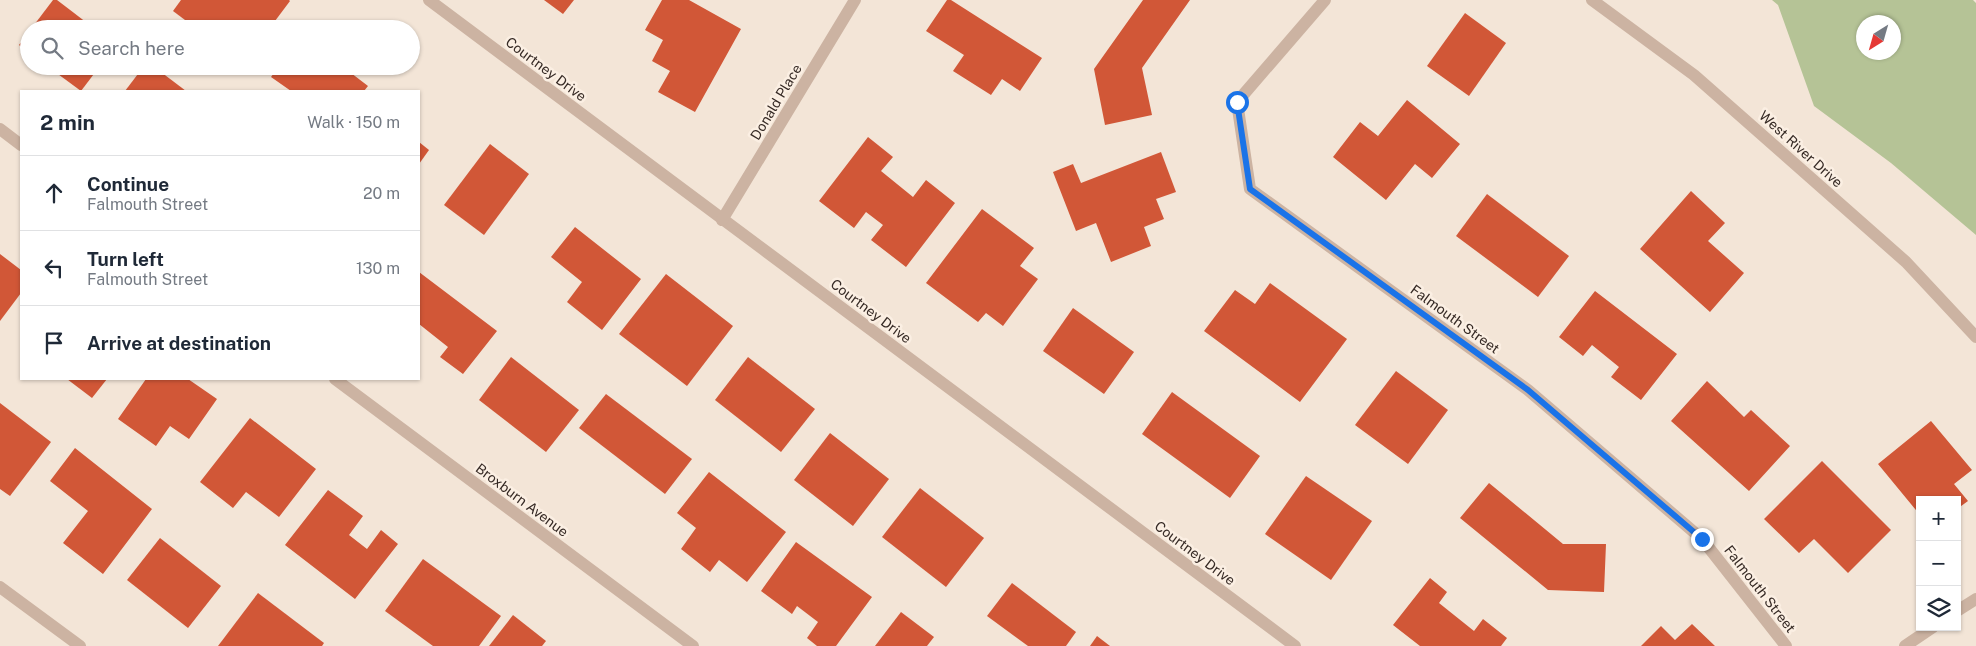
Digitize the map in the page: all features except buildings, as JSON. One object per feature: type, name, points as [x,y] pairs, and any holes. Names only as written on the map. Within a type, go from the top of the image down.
[{"type":"street","name":"Courtney Drive","points":[[429,0],[1295,646]]},
{"type":"street","name":"Donald Place","points":[[722,220],[855,0]]},
{"type":"street","name":"Falmouth Street","points":[[1326,0],[1237,102],[1250,189],[1536,396],[1702,539],[1786,646]]},
{"type":"street","name":"West River Drive","points":[[1592,0],[1694,75],[1906,262],[1976,337]]},
{"type":"street","points":[[0,129],[20,144]]},
{"type":"street","name":"Broxburn Avenue","points":[[335,380],[692,646]]},
{"type":"street","points":[[0,587],[80,646]]},
{"type":"street","points":[[1961,608],[1976,599]]},
{"type":"street","points":[[1905,646],[1927,631]]},
{"type":"green space","points":[[1772,0],[1973,0],[1976,3],[1976,235],[1891,163],[1814,106],[1778,5]]},
{"type":"route","points":[[1237,102],[1250,189],[1528,390],[1702,539]]}]
